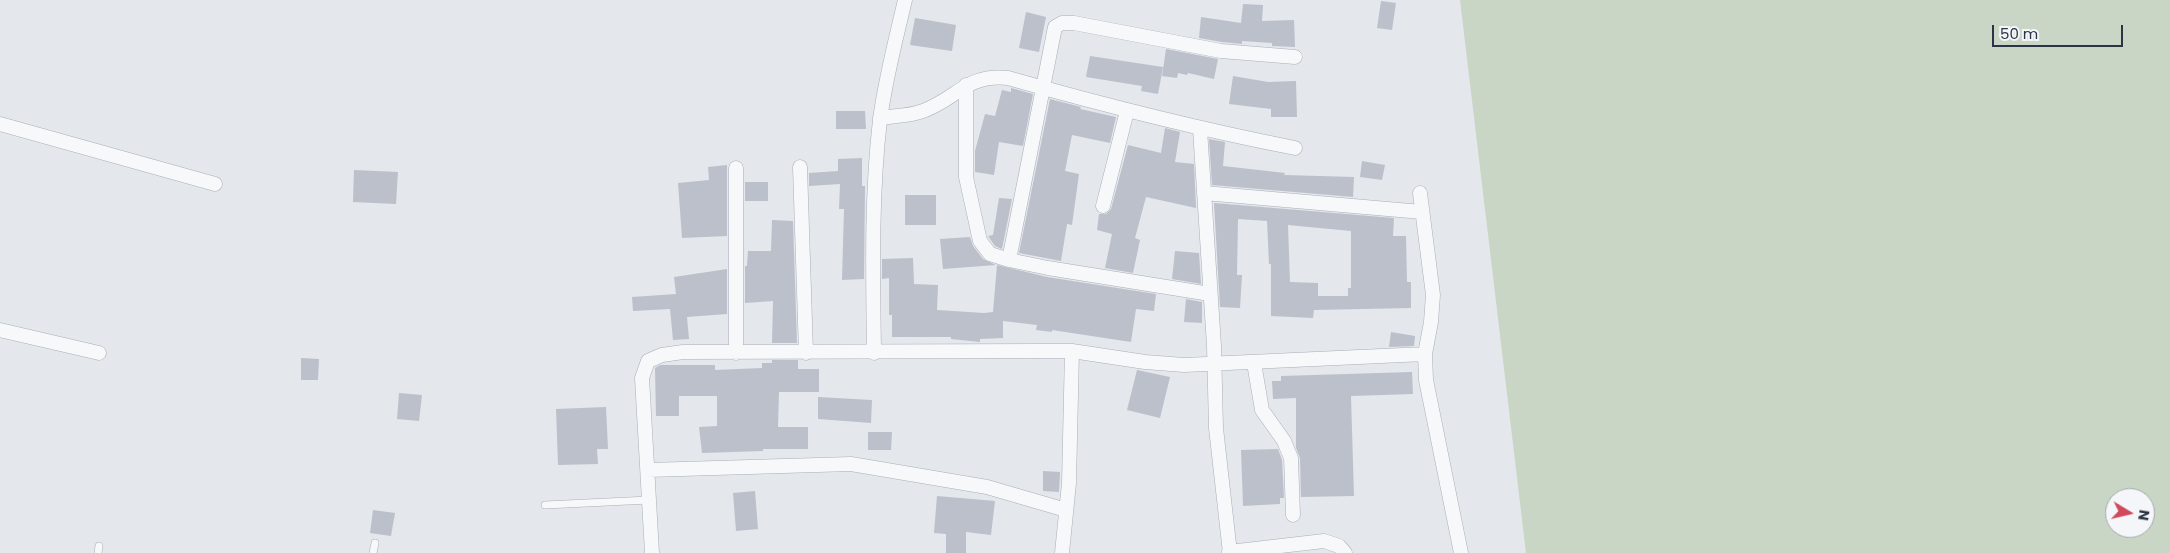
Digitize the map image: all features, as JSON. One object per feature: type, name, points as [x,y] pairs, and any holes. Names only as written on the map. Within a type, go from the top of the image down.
[{"type":"street","points":[[874,353],[874,243],[880,118],[905,0]]},
{"type":"street","points":[[1009,260],[1043,88],[1051,37],[1055,27],[1062,23],[1074,23],[1221,51],[1295,57]]},
{"type":"street","points":[[880,118],[922,112],[966,85],[978,79],[992,76],[1008,78],[1127,112],[1295,148]]},
{"type":"street","points":[[966,85],[966,177],[971,208],[980,240],[990,254],[1009,260],[1210,294]]},
{"type":"street","points":[[1103,206],[1127,112]]},
{"type":"street","points":[[0,124],[215,184]]},
{"type":"street","points":[[1200,129],[1216,428],[1229,552],[1324,541],[1339,546],[1345,553]]},
{"type":"street","points":[[736,168],[736,353]]},
{"type":"street","points":[[800,168],[806,353]]},
{"type":"street","points":[[1204,193],[1422,212]]},
{"type":"street","points":[[1420,193],[1433,295],[1431,322],[1425,354],[1426,380],[1461,553]]},
{"type":"street","points":[[0,330],[98,353]]},
{"type":"street","points":[[1062,553],[1066,510],[1072,351]]},
{"type":"street","points":[[652,553],[642,378],[648,361],[662,355],[683,352],[1072,351],[1145,362],[1214,366],[1425,354]]},
{"type":"street","points":[[1254,363],[1262,410],[1284,441],[1291,458],[1293,514]]},
{"type":"street","points":[[648,470],[821,463],[851,464],[986,487],[1066,510]]},
{"type":"lane","points":[[545,505],[650,500]]},
{"type":"lane","points":[[373,553],[375,543]]},
{"type":"green space","points":[[1460,0],[2170,0],[2170,553],[1526,553]]},
{"type":"building","points":[[1381,1],[1396,3],[1392,30],[1377,28]]},
{"type":"building","points":[[1243,4],[1263,5],[1262,21],[1294,20],[1295,47],[1272,46],[1272,43],[1242,41],[1242,44],[1199,38],[1201,17],[1241,23]]},
{"type":"building","points":[[1026,12],[1046,17],[1039,52],[1019,48]]},
{"type":"building","points":[[915,18],[956,25],[952,51],[910,45]]},
{"type":"building","points":[[1166,49],[1218,59],[1214,79],[1188,73],[1187,75],[1178,73],[1177,78],[1162,76]]},
{"type":"building","points":[[1090,56],[1163,67],[1158,94],[1141,91],[1142,86],[1086,77]]},
{"type":"building","points":[[1233,76],[1268,82],[1296,81],[1297,117],[1271,117],[1271,109],[1229,104]]},
{"type":"building","points":[[1011,88],[1033,94],[1023,146],[999,142],[994,175],[975,172],[975,151],[985,114],[995,116],[1002,90],[1011,92]]},
{"type":"building","points":[[1050,99],[1081,107],[1080,109],[1116,117],[1110,143],[1072,135],[1065,171],[1079,174],[1072,225],[1067,224],[1061,261],[1019,253]]},
{"type":"building","points":[[836,111],[865,111],[866,129],[836,129]]},
{"type":"building","points":[[1165,128],[1180,132],[1175,162],[1194,164],[1196,208],[1146,197],[1135,238],[1140,240],[1133,273],[1105,268],[1112,234],[1097,230],[1099,214],[1106,214],[1111,209],[1128,145],[1161,153]]},
{"type":"building","points":[[1209,139],[1225,142],[1223,166],[1285,173],[1284,175],[1354,177],[1353,197],[1212,185]]},
{"type":"building","points":[[862,158],[862,186],[865,186],[864,279],[842,280],[844,209],[839,209],[840,184],[809,186],[809,173],[838,171],[838,159]]},
{"type":"building","points":[[1362,161],[1385,165],[1382,180],[1360,177]]},
{"type":"building","points":[[727,165],[727,236],[682,238],[678,183],[709,180],[708,167]]},
{"type":"building","points":[[354,170],[398,172],[396,204],[353,202]]},
{"type":"building","points":[[745,182],[768,182],[768,201],[745,201]]},
{"type":"building","points":[[905,195],[936,195],[936,225],[905,225]]},
{"type":"building","points":[[999,198],[1012,199],[1002,249],[995,246],[988,236],[993,235]]},
{"type":"building","points":[[1214,203],[1394,218],[1393,236],[1406,236],[1407,282],[1411,282],[1411,308],[1314,310],[1313,318],[1271,316],[1271,264],[1269,264],[1267,221],[1238,219],[1237,275],[1242,275],[1240,308],[1220,307]],"holes":[[[1288,225],[1351,231],[1351,288],[1348,288],[1348,296],[1318,296],[1318,283],[1290,282]]]},
{"type":"building","points":[[772,220],[793,221],[797,343],[772,343],[773,301],[745,303],[745,266],[747,266],[748,251],[771,251]]},
{"type":"building","points":[[970,237],[973,246],[983,259],[996,265],[943,269],[940,239]]},
{"type":"building","points":[[1175,251],[1199,253],[1201,284],[1172,279]]},
{"type":"building","points":[[913,258],[914,284],[938,285],[937,310],[993,312],[997,265],[1047,277],[1156,294],[1154,311],[1136,309],[1131,342],[1052,330],[1052,332],[1036,330],[1037,325],[1003,321],[1003,338],[980,339],[980,342],[951,339],[951,337],[892,337],[892,315],[889,315],[889,278],[882,279],[882,259]]},
{"type":"building","points":[[727,269],[727,314],[687,317],[689,339],[673,340],[670,309],[633,311],[632,297],[676,294],[674,277]]},
{"type":"building","points":[[1186,299],[1202,302],[1202,323],[1184,322]]},
{"type":"building","points":[[1391,332],[1415,336],[1414,346],[1389,347]]},
{"type":"building","points":[[301,358],[319,359],[318,380],[301,380]]},
{"type":"building","points":[[772,360],[798,360],[798,369],[819,369],[819,392],[779,392],[778,427],[808,427],[808,449],[763,449],[763,451],[702,453],[699,427],[717,426],[717,396],[679,396],[679,416],[656,416],[655,368],[660,365],[715,365],[715,370],[762,368],[762,363],[772,363]]},
{"type":"building","points":[[1137,370],[1170,377],[1160,418],[1127,410]]},
{"type":"building","points":[[1412,372],[1413,394],[1351,396],[1354,496],[1301,497],[1300,458],[1296,448],[1296,398],[1273,399],[1272,381],[1281,381],[1281,376]]},
{"type":"building","points":[[399,393],[422,395],[419,421],[397,419]]},
{"type":"building","points":[[818,397],[872,400],[871,423],[818,419]]},
{"type":"building","points":[[606,407],[608,449],[597,449],[598,464],[558,465],[556,409]]},
{"type":"building","points":[[868,432],[892,432],[891,450],[868,450]]},
{"type":"building","points":[[1278,449],[1282,460],[1284,498],[1280,498],[1280,504],[1243,506],[1241,450]]},
{"type":"building","points":[[1043,471],[1060,472],[1059,492],[1043,491]]},
{"type":"building","points":[[755,491],[758,529],[736,531],[733,493]]},
{"type":"building","points":[[937,496],[995,501],[991,535],[966,532],[966,553],[946,553],[946,534],[934,533]]},
{"type":"building","points":[[373,510],[395,513],[391,536],[370,533]]}]
